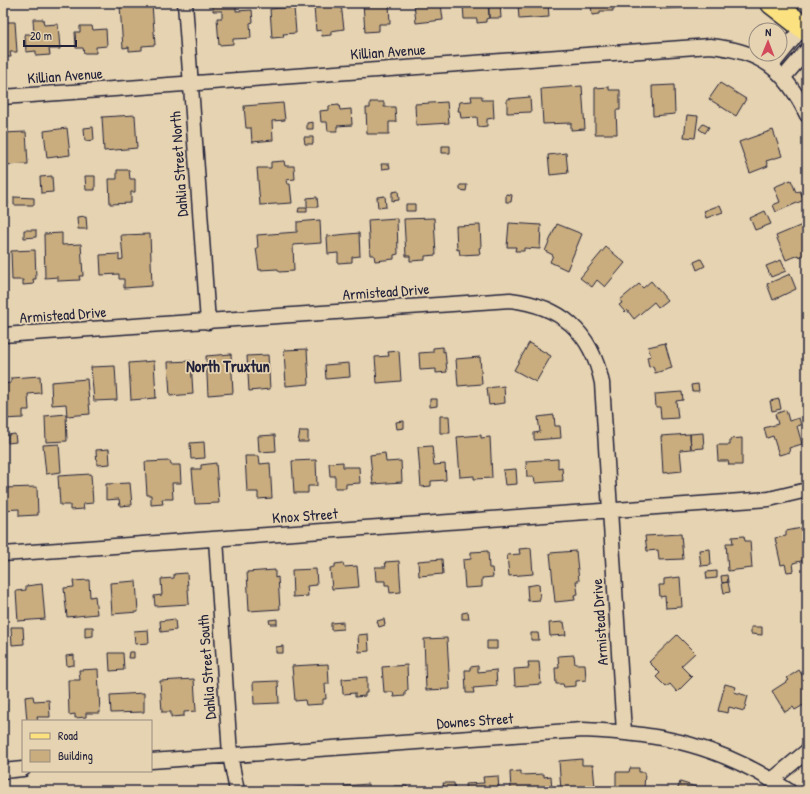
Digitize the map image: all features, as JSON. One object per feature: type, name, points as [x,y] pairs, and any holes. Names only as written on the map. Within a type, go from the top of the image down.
[{"type":"main road","points":[[772,3],[807,31]]},
{"type":"street","name":"Dahlia Street North","points":[[185,3],[208,322]]},
{"type":"street","points":[[807,31],[798,33],[772,65],[784,77],[800,101],[807,115]]},
{"type":"street","name":"Killian Avenue","points":[[3,97],[710,46],[746,53],[772,65]]},
{"type":"street","points":[[784,77],[807,50]]},
{"type":"street","name":"Armistead Drive","points":[[3,335],[510,300],[529,302],[547,308],[564,318],[576,328],[588,343],[598,364],[602,383],[624,732]]},
{"type":"street","points":[[610,510],[769,499],[807,490]]},
{"type":"street","name":"Knox Street","points":[[3,554],[610,510]]},
{"type":"street","name":"Dahlia Street South","points":[[216,539],[230,755],[237,791]]},
{"type":"street","name":"Downes Street","points":[[152,761],[583,730],[651,735],[688,743],[724,756],[772,780],[789,791]]},
{"type":"street","points":[[772,780],[807,751]]},
{"type":"street","points":[[3,771],[22,769]]},
{"type":"building","points":[[213,3],[244,3],[236,4],[236,11],[252,10],[253,22],[250,23],[251,38],[233,39],[233,44],[219,45],[217,18],[222,18],[222,11],[213,11]]},
{"type":"building","points":[[318,3],[325,3],[325,6],[341,4],[344,29],[331,31],[331,35],[322,36],[321,30],[316,31],[314,7],[318,7]]},
{"type":"building","points":[[363,3],[389,3],[390,24],[379,24],[379,31],[365,32]]},
{"type":"building","points":[[414,3],[423,3],[423,5],[441,4],[443,20],[416,23]]},
{"type":"building","points":[[488,3],[489,18],[486,19],[486,22],[477,23],[477,19],[464,19],[463,4]]},
{"type":"building","points":[[504,3],[514,3],[514,6],[504,6]]},
{"type":"building","points":[[518,3],[548,3],[549,17],[519,19]]},
{"type":"building","points":[[591,3],[613,3],[613,11],[600,11],[600,14],[592,15]]},
{"type":"building","points":[[661,3],[683,3],[684,8],[661,9]]},
{"type":"building","points":[[152,4],[155,45],[142,46],[142,50],[129,51],[129,47],[123,48],[120,6]]},
{"type":"building","points":[[500,4],[501,18],[489,18],[489,5]]},
{"type":"building","points":[[294,7],[296,33],[283,34],[284,37],[272,38],[270,9]]},
{"type":"building","points":[[33,19],[43,19],[44,25],[58,24],[60,49],[49,49],[50,55],[36,56],[36,51],[26,52],[25,34],[34,34]]},
{"type":"building","points":[[3,22],[15,22],[17,52],[10,52],[11,57],[3,57]]},
{"type":"building","points":[[80,26],[92,26],[93,30],[106,29],[107,46],[96,47],[96,53],[84,53],[83,48],[76,48],[75,32],[80,32]]},
{"type":"building","points":[[720,83],[746,99],[736,116],[709,99]]},
{"type":"building","points":[[674,85],[675,114],[653,116],[652,86]]},
{"type":"building","points":[[582,86],[585,129],[571,130],[571,123],[543,124],[541,89]]},
{"type":"building","points":[[609,87],[609,90],[620,90],[620,110],[616,110],[617,134],[595,134],[595,88]]},
{"type":"building","points":[[471,96],[482,96],[482,100],[493,100],[494,118],[487,119],[487,126],[478,127],[477,117],[461,118],[460,111],[458,111],[460,102],[472,101]]},
{"type":"building","points":[[530,97],[531,112],[507,113],[507,99]]},
{"type":"building","points":[[370,102],[384,102],[384,107],[395,107],[396,122],[389,122],[389,134],[367,134],[366,108],[370,108]]},
{"type":"building","points":[[447,102],[449,123],[416,125],[415,104]]},
{"type":"building","points":[[283,103],[285,120],[272,121],[273,140],[252,142],[251,128],[246,128],[244,106]]},
{"type":"building","points":[[339,105],[340,110],[351,109],[352,125],[337,126],[337,131],[328,131],[327,122],[321,122],[320,111],[329,110],[329,106]]},
{"type":"building","points":[[135,115],[137,148],[104,151],[102,117]]},
{"type":"building","points":[[687,115],[698,116],[695,138],[684,137]]},
{"type":"building","points":[[313,122],[313,129],[307,129],[307,123]]},
{"type":"building","points":[[703,124],[709,127],[705,133],[699,129]]},
{"type":"building","points":[[93,127],[94,140],[85,141],[84,128]]},
{"type":"building","points":[[67,128],[70,155],[47,158],[44,131]]},
{"type":"building","points":[[773,130],[782,156],[766,161],[768,166],[750,173],[739,142]]},
{"type":"building","points":[[26,132],[28,164],[4,165],[3,133]]},
{"type":"building","points":[[304,137],[313,137],[313,144],[305,144]]},
{"type":"building","points":[[442,146],[450,146],[450,153],[442,153]]},
{"type":"building","points":[[566,153],[568,173],[550,175],[548,155]]},
{"type":"building","points":[[284,161],[285,166],[294,166],[295,179],[286,180],[287,184],[290,184],[292,203],[260,205],[257,168],[271,168],[271,162]]},
{"type":"building","points":[[381,164],[389,164],[390,168],[382,169]]},
{"type":"building","points":[[117,170],[129,170],[130,179],[135,179],[135,192],[131,192],[131,203],[110,204],[109,179],[117,179]]},
{"type":"building","points":[[52,176],[53,192],[41,193],[40,177]]},
{"type":"building","points":[[85,176],[95,176],[95,190],[86,190]]},
{"type":"building","points":[[791,180],[796,192],[800,191],[804,200],[776,212],[773,205],[780,202],[774,187]]},
{"type":"building","points":[[460,185],[467,185],[466,191],[460,190]]},
{"type":"building","points":[[398,191],[399,200],[392,201],[392,192]]},
{"type":"building","points":[[506,194],[512,195],[511,202],[506,202]]},
{"type":"building","points":[[3,196],[7,196],[8,204],[3,204]]},
{"type":"building","points":[[385,196],[386,207],[378,208],[377,197]]},
{"type":"building","points":[[14,197],[34,198],[34,205],[14,205]]},
{"type":"building","points":[[317,197],[318,207],[307,207],[307,198]]},
{"type":"building","points":[[406,204],[415,204],[415,211],[406,211]]},
{"type":"building","points":[[720,205],[723,212],[706,218],[704,211]]},
{"type":"building","points":[[299,208],[307,208],[307,212],[298,212]]},
{"type":"building","points":[[765,211],[771,224],[755,230],[750,218]]},
{"type":"building","points":[[86,216],[87,229],[78,229],[77,217]]},
{"type":"building","points":[[397,218],[398,254],[394,255],[394,259],[375,261],[374,255],[370,255],[368,220]]},
{"type":"building","points":[[434,218],[436,255],[425,256],[425,260],[410,261],[410,256],[406,256],[404,219]]},
{"type":"building","points":[[320,220],[321,243],[293,245],[294,271],[279,272],[278,269],[259,270],[256,248],[258,248],[257,235],[297,232],[297,222]]},
{"type":"building","points":[[509,223],[541,225],[540,249],[524,248],[524,251],[515,251],[516,247],[507,247]]},
{"type":"building","points":[[807,223],[807,254],[799,257],[798,255],[786,260],[776,236]]},
{"type":"building","points":[[557,224],[582,234],[567,270],[550,262],[553,255],[545,251]]},
{"type":"building","points":[[480,225],[480,254],[460,255],[459,249],[457,250],[456,226]]},
{"type":"building","points":[[24,230],[36,230],[36,237],[24,238]]},
{"type":"building","points":[[62,233],[62,245],[81,244],[83,276],[79,276],[80,280],[58,281],[58,277],[45,278],[44,234]]},
{"type":"building","points":[[359,233],[360,256],[352,257],[352,262],[338,263],[338,253],[328,254],[327,236]]},
{"type":"building","points":[[150,234],[152,286],[124,288],[124,279],[119,279],[119,274],[101,275],[100,255],[119,254],[119,260],[123,259],[121,235]]},
{"type":"building","points":[[606,247],[625,263],[605,287],[597,280],[592,287],[580,278]]},
{"type":"building","points":[[35,250],[36,279],[33,279],[34,284],[23,285],[23,280],[12,280],[11,251]]},
{"type":"building","points":[[701,259],[705,266],[697,270],[694,262]]},
{"type":"building","points":[[781,260],[786,271],[771,277],[766,266]]},
{"type":"building","points":[[790,274],[796,289],[773,300],[767,284]]},
{"type":"building","points":[[651,281],[667,300],[658,307],[654,302],[634,319],[627,310],[625,312],[619,305],[622,303],[620,300],[639,284],[643,288]]},
{"type":"building","points":[[529,343],[551,356],[536,382],[514,370]]},
{"type":"building","points":[[665,343],[672,368],[655,373],[653,366],[649,367],[647,357],[651,356],[648,347]]},
{"type":"building","points":[[443,347],[443,352],[445,351],[447,372],[436,373],[436,369],[420,370],[419,353],[433,352],[433,348]]},
{"type":"building","points":[[307,349],[309,384],[286,386],[284,350]]},
{"type":"building","points":[[399,351],[401,381],[377,383],[375,357],[389,356],[388,352]]},
{"type":"building","points":[[231,354],[233,393],[208,395],[206,356]]},
{"type":"building","points":[[268,355],[270,389],[249,391],[247,356]]},
{"type":"building","points":[[480,357],[482,384],[458,386],[456,359]]},
{"type":"building","points":[[154,361],[156,398],[131,400],[129,363]]},
{"type":"building","points":[[191,361],[193,394],[170,396],[168,362]]},
{"type":"building","points":[[349,363],[350,377],[326,379],[325,365]]},
{"type":"building","points":[[115,366],[117,400],[94,401],[91,367]]},
{"type":"building","points":[[40,376],[41,393],[28,394],[29,410],[23,410],[23,418],[3,419],[3,384],[11,383],[11,378]]},
{"type":"building","points":[[87,379],[90,414],[67,416],[66,404],[52,405],[51,382]]},
{"type":"building","points":[[698,384],[699,391],[692,391],[691,385]]},
{"type":"building","points":[[504,386],[505,403],[489,405],[487,388]]},
{"type":"building","points":[[682,392],[683,400],[676,401],[678,418],[661,419],[660,407],[656,407],[655,394]]},
{"type":"building","points":[[430,399],[437,399],[437,406],[430,407]]},
{"type":"building","points":[[779,399],[781,409],[772,411],[770,401]]},
{"type":"building","points":[[786,410],[789,421],[799,418],[801,425],[797,426],[802,444],[789,448],[790,452],[779,455],[773,436],[767,438],[764,428],[778,424],[775,414]]},
{"type":"building","points":[[66,414],[67,441],[46,442],[45,416]]},
{"type":"building","points":[[554,415],[555,426],[560,426],[561,438],[534,440],[534,433],[540,432],[538,417]]},
{"type":"building","points":[[440,416],[449,416],[450,433],[440,433]]},
{"type":"building","points":[[404,421],[404,428],[397,429],[396,422]]},
{"type":"building","points":[[300,431],[308,431],[308,442],[298,442]]},
{"type":"building","points":[[703,433],[704,448],[691,449],[690,434]]},
{"type":"building","points":[[15,434],[16,442],[8,443],[8,435]]},
{"type":"building","points":[[690,434],[691,449],[680,450],[682,471],[663,473],[661,436]]},
{"type":"building","points":[[275,435],[276,451],[259,452],[258,436]]},
{"type":"building","points":[[481,435],[481,438],[490,437],[492,478],[474,479],[474,476],[460,477],[457,437]]},
{"type":"building","points":[[742,438],[742,465],[729,465],[728,461],[718,461],[717,445],[730,445],[730,439]]},
{"type":"building","points":[[204,442],[205,458],[191,459],[190,443]]},
{"type":"building","points":[[59,444],[61,472],[46,474],[43,445]]},
{"type":"building","points":[[432,446],[434,465],[445,464],[446,480],[431,481],[431,486],[421,487],[418,447]]},
{"type":"building","points":[[109,449],[110,464],[97,465],[96,450]]},
{"type":"building","points":[[385,453],[386,462],[401,461],[402,482],[373,484],[370,455]]},
{"type":"building","points":[[245,456],[259,456],[260,464],[270,463],[272,498],[258,499],[258,492],[247,492]]},
{"type":"building","points":[[558,459],[558,468],[562,467],[563,481],[535,483],[534,477],[527,477],[526,461]]},
{"type":"building","points":[[316,460],[317,486],[308,486],[308,493],[294,493],[292,461]]},
{"type":"building","points":[[170,461],[171,465],[180,465],[181,483],[172,483],[173,499],[162,499],[163,504],[151,505],[151,495],[147,495],[145,462]]},
{"type":"building","points":[[343,462],[343,467],[359,467],[360,483],[346,484],[346,488],[335,488],[335,476],[330,476],[329,463]]},
{"type":"building","points":[[216,463],[219,503],[195,504],[192,469],[201,469],[201,465]]},
{"type":"building","points":[[516,469],[517,484],[505,485],[503,470]]},
{"type":"building","points":[[91,474],[93,503],[83,504],[84,509],[70,510],[70,505],[60,505],[58,476]]},
{"type":"building","points":[[130,483],[132,505],[120,506],[119,499],[106,500],[106,484]]},
{"type":"building","points":[[37,487],[38,515],[19,516],[19,509],[3,510],[3,488]]},
{"type":"building","points":[[807,527],[807,550],[803,551],[805,560],[793,563],[794,571],[787,572],[785,564],[781,565],[775,538],[786,536],[786,531]]},
{"type":"building","points":[[681,534],[683,559],[659,560],[658,550],[647,551],[645,536]]},
{"type":"building","points":[[744,536],[745,541],[750,541],[752,568],[728,571],[726,543],[733,543],[732,537]]},
{"type":"building","points":[[531,548],[533,574],[509,576],[507,555],[520,554],[519,549]]},
{"type":"building","points":[[710,549],[711,565],[701,566],[699,550]]},
{"type":"building","points":[[488,551],[489,568],[492,568],[493,577],[482,578],[482,587],[465,588],[463,560],[471,559],[471,552]]},
{"type":"building","points":[[576,551],[579,581],[576,581],[578,594],[574,595],[575,600],[555,602],[550,553]]},
{"type":"building","points":[[442,559],[443,574],[419,576],[418,561]]},
{"type":"building","points":[[399,561],[401,592],[390,593],[389,585],[385,585],[385,581],[376,581],[375,567],[386,567],[385,562]]},
{"type":"building","points":[[343,563],[344,567],[357,566],[359,587],[332,589],[330,568],[335,567],[335,564]]},
{"type":"building","points":[[316,569],[317,585],[307,586],[308,596],[293,597],[292,570]]},
{"type":"building","points":[[275,570],[275,578],[278,577],[280,609],[249,611],[247,572]]},
{"type":"building","points":[[717,571],[717,578],[707,579],[706,572]]},
{"type":"building","points":[[187,573],[189,604],[155,606],[154,596],[162,595],[161,579],[174,578],[174,574]]},
{"type":"building","points":[[727,575],[728,582],[722,583],[721,576]]},
{"type":"building","points":[[680,577],[682,607],[666,608],[665,596],[660,597],[659,585],[664,585],[664,579]]},
{"type":"building","points":[[89,580],[90,597],[95,596],[97,614],[67,617],[64,588],[74,587],[73,581]]},
{"type":"building","points":[[136,581],[138,612],[112,614],[110,583]]},
{"type":"building","points":[[728,582],[730,592],[724,593],[722,583]]},
{"type":"building","points":[[42,584],[45,619],[18,621],[16,591],[26,590],[26,586]]},
{"type":"building","points":[[539,584],[540,600],[528,601],[527,586]]},
{"type":"building","points":[[468,612],[469,619],[462,619],[462,613]]},
{"type":"building","points":[[175,619],[176,630],[161,632],[160,621]]},
{"type":"building","points":[[277,619],[277,624],[270,624],[269,620]]},
{"type":"building","points":[[384,619],[385,625],[379,627],[377,621]]},
{"type":"building","points":[[343,622],[343,629],[331,630],[331,623]]},
{"type":"building","points":[[564,622],[566,635],[550,636],[549,623]]},
{"type":"building","points":[[11,627],[23,627],[24,644],[12,645]]},
{"type":"building","points":[[85,627],[93,627],[93,636],[85,637]]},
{"type":"building","points":[[751,627],[762,627],[762,635],[751,634]]},
{"type":"building","points":[[148,630],[149,643],[135,644],[134,631]]},
{"type":"building","points":[[531,633],[538,633],[539,640],[531,640]]},
{"type":"building","points":[[368,634],[369,651],[359,652],[358,635]]},
{"type":"building","points":[[677,635],[695,653],[681,666],[692,677],[677,692],[670,684],[666,687],[656,677],[660,673],[649,662]]},
{"type":"building","points":[[447,638],[450,689],[426,690],[424,639]]},
{"type":"building","points":[[487,641],[497,641],[497,649],[487,649]]},
{"type":"building","points":[[283,646],[283,653],[276,653],[276,647]]},
{"type":"building","points":[[129,652],[134,652],[134,658],[128,658]]},
{"type":"building","points":[[109,653],[123,653],[124,670],[110,671]]},
{"type":"building","points":[[74,655],[74,665],[67,666],[66,656]]},
{"type":"building","points":[[574,655],[575,664],[585,664],[586,680],[576,681],[576,686],[564,687],[563,684],[556,684],[555,668],[559,668],[558,656]]},
{"type":"building","points":[[528,662],[539,662],[541,684],[515,686],[514,669],[529,668]]},
{"type":"building","points":[[328,664],[329,684],[325,684],[326,699],[323,699],[323,704],[306,705],[305,700],[295,701],[292,666]]},
{"type":"building","points":[[407,665],[408,690],[405,691],[405,696],[394,697],[393,692],[384,692],[382,667]]},
{"type":"building","points":[[478,666],[478,672],[496,670],[497,686],[473,688],[474,693],[466,693],[465,670],[470,670],[470,667]]},
{"type":"building","points":[[3,668],[5,668],[6,686],[3,686]]},
{"type":"building","points":[[98,669],[100,713],[86,713],[86,717],[75,718],[75,714],[69,715],[68,680],[80,680],[79,670]]},
{"type":"building","points":[[799,670],[804,678],[807,677],[807,699],[805,700],[807,703],[795,710],[793,707],[785,712],[772,691],[789,680],[787,678]]},
{"type":"building","points":[[367,677],[367,693],[365,693],[365,696],[355,697],[355,693],[343,694],[342,679]]},
{"type":"building","points":[[194,679],[196,711],[184,712],[184,716],[171,717],[171,712],[162,712],[160,681]]},
{"type":"building","points":[[278,681],[279,703],[254,704],[253,682]]},
{"type":"building","points":[[725,684],[736,687],[734,692],[748,696],[744,711],[729,707],[728,713],[718,711]]},
{"type":"building","points":[[144,693],[144,712],[111,713],[110,695]]},
{"type":"building","points":[[33,696],[34,701],[49,700],[50,717],[37,717],[38,720],[27,720],[25,697]]},
{"type":"building","points":[[3,704],[6,704],[6,721],[3,721]]},
{"type":"building","points":[[582,759],[582,765],[593,765],[595,787],[584,787],[584,791],[561,791],[559,761]]},
{"type":"building","points":[[630,768],[639,768],[639,772],[645,772],[644,789],[616,788],[616,772],[629,772]]},
{"type":"building","points":[[521,771],[521,775],[544,774],[544,777],[551,776],[552,791],[511,791],[510,772]]},
{"type":"building","points":[[498,776],[499,791],[466,791],[465,784],[484,783],[483,777]]},
{"type":"building","points":[[680,782],[709,791],[677,791]]},
{"type":"building","points":[[443,783],[454,783],[455,791],[430,791],[430,789],[444,788]]},
{"type":"building","points":[[368,784],[368,791],[345,791],[344,786]]},
{"type":"building","points":[[394,786],[407,786],[407,791],[383,791],[394,790]]},
{"type":"building","points":[[304,787],[304,791],[294,791],[293,788]]},
{"type":"district","name":"North Truxtun","points":[[228,366]]}]
